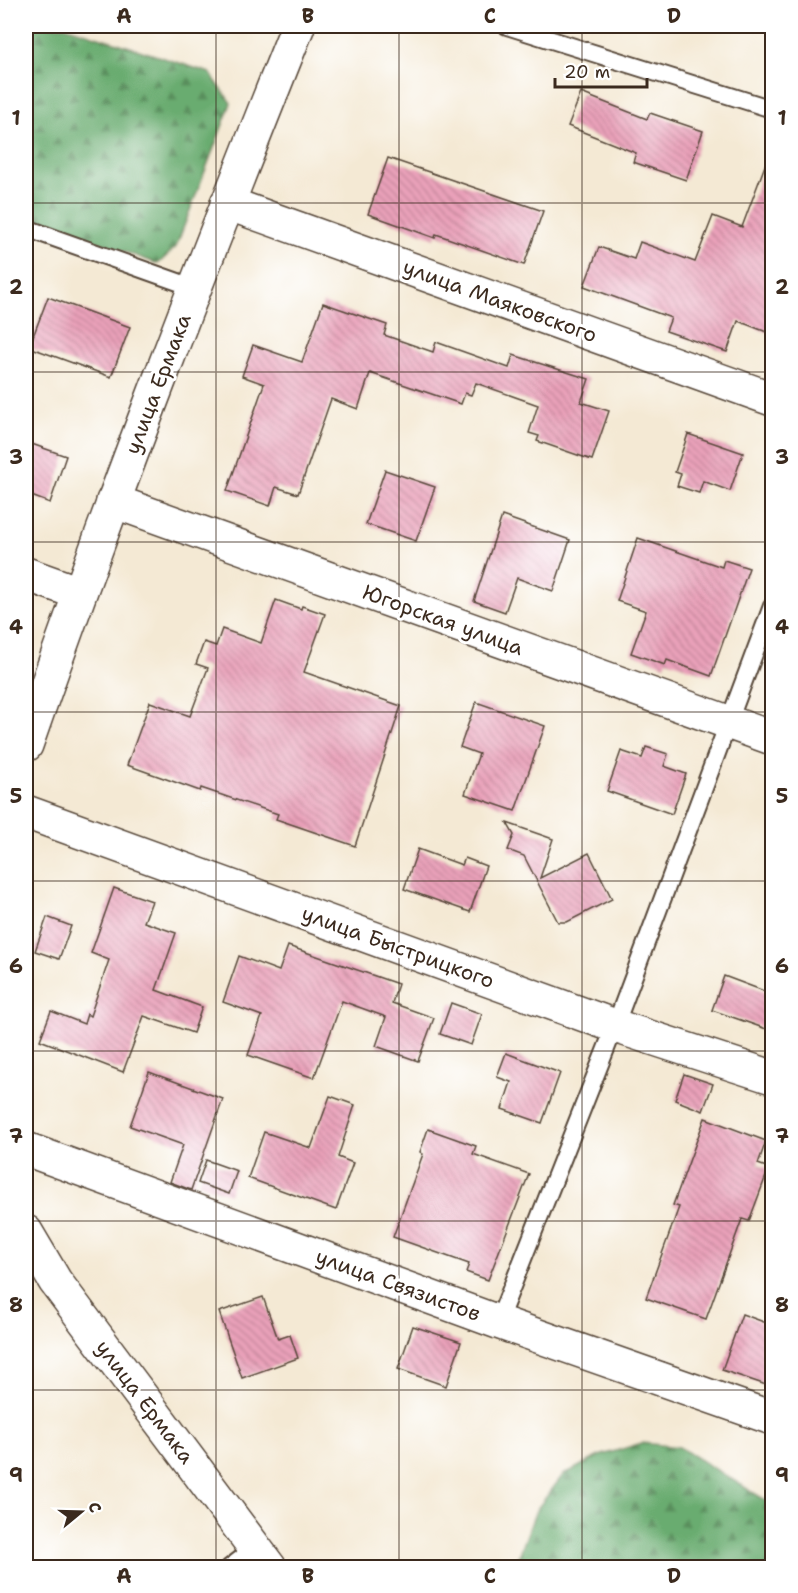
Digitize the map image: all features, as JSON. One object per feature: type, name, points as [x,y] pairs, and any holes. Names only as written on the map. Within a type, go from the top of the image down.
[{"type":"street","name":"улица Ермака","points":[[26,745],[113,501],[227,203],[298,26]]},
{"type":"street","name":"улица Маяковского","points":[[227,203],[772,399]]},
{"type":"street","name":"Югорская улица","points":[[113,501],[772,738]]},
{"type":"street","points":[[26,574],[79,593]]},
{"type":"street","name":"улица Быстрицкого","points":[[26,812],[615,1026],[772,1077]]},
{"type":"street","name":"улица Связистов","points":[[26,1149],[498,1322],[772,1418]]},
{"type":"street","name":"улица Ермака","points":[[26,1232],[55,1281],[263,1558]]},
{"type":"lane","points":[[507,26],[772,109]]},
{"type":"lane","points":[[26,228],[195,288]]},
{"type":"lane","points":[[498,1322],[615,1026],[772,606]]},
{"type":"lane","points":[[229,1568],[263,1558]]},
{"type":"green space","points":[[26,26],[65,26],[210,73],[231,103],[176,247],[158,264],[26,216]]},
{"type":"green space","points":[[642,1443],[679,1447],[772,1504],[772,1567],[515,1567],[536,1510],[563,1475],[599,1456]]},
{"type":"building","points":[[581,93],[647,119],[650,113],[703,131],[686,180],[633,162],[636,153],[568,126]]},
{"type":"building","points":[[770,152],[772,153],[772,334],[738,321],[727,352],[666,331],[671,318],[584,286],[599,247],[634,259],[640,242],[695,262],[713,216],[742,227]]},
{"type":"building","points":[[388,158],[543,211],[524,265],[436,234],[435,238],[368,214]]},
{"type":"building","points":[[48,297],[130,327],[111,377],[29,347]]},
{"type":"building","points":[[323,303],[387,325],[384,335],[433,352],[436,342],[509,368],[513,355],[589,379],[581,402],[609,411],[592,460],[537,441],[539,436],[529,433],[538,405],[476,383],[471,395],[465,393],[461,404],[370,373],[358,409],[331,399],[298,494],[276,487],[270,506],[227,491],[264,384],[242,376],[253,345],[302,362]]},
{"type":"building","points":[[688,434],[743,453],[730,491],[703,481],[699,493],[677,486],[681,474],[675,472]]},
{"type":"building","points":[[26,442],[66,456],[50,503],[26,494]]},
{"type":"building","points":[[385,470],[435,487],[416,541],[366,524]]},
{"type":"building","points":[[502,516],[570,540],[553,591],[517,578],[505,612],[474,601]]},
{"type":"building","points":[[638,538],[722,567],[724,560],[749,568],[711,676],[667,660],[665,665],[631,653],[646,611],[617,601]]},
{"type":"building","points":[[276,600],[325,614],[304,672],[401,706],[355,846],[276,819],[278,814],[201,788],[200,791],[127,765],[150,702],[190,716],[208,668],[196,664],[204,642],[216,646],[222,629],[261,643]]},
{"type":"building","points":[[476,702],[545,726],[515,811],[465,794],[479,754],[460,747]]},
{"type":"building","points":[[646,747],[668,754],[664,766],[686,774],[672,814],[607,791],[621,751],[642,758]]},
{"type":"building","points":[[507,823],[553,839],[540,878],[589,853],[612,899],[567,922],[558,922],[524,856],[508,850],[514,835]]},
{"type":"building","points":[[418,849],[462,865],[465,858],[486,866],[470,912],[404,889]]},
{"type":"building","points":[[114,888],[152,901],[144,922],[176,933],[156,990],[202,1007],[193,1033],[144,1016],[123,1072],[40,1040],[51,1011],[84,1024],[87,1014],[90,1016],[109,960],[91,953]]},
{"type":"building","points":[[47,917],[71,926],[59,959],[35,951]]},
{"type":"building","points":[[288,946],[398,984],[392,1003],[434,1018],[418,1061],[376,1046],[386,1017],[342,1001],[314,1078],[248,1055],[262,1016],[223,1002],[239,956],[279,971]]},
{"type":"building","points":[[724,976],[772,994],[772,1031],[712,1010]]},
{"type":"building","points":[[451,1003],[482,1014],[471,1045],[440,1034]]},
{"type":"building","points":[[506,1053],[560,1073],[542,1123],[502,1109],[511,1082],[497,1077]]},
{"type":"building","points":[[149,1072],[223,1099],[191,1190],[170,1182],[183,1145],[130,1126]]},
{"type":"building","points":[[684,1074],[713,1084],[703,1111],[675,1100]]},
{"type":"building","points":[[330,1096],[355,1105],[338,1157],[353,1163],[336,1210],[248,1178],[264,1132],[311,1148]]},
{"type":"building","points":[[705,1118],[766,1141],[758,1164],[769,1168],[749,1221],[742,1219],[706,1319],[646,1298],[679,1207],[673,1205]]},
{"type":"building","points":[[428,1129],[476,1146],[473,1154],[529,1174],[488,1280],[466,1272],[469,1264],[393,1237],[423,1154],[420,1152]]},
{"type":"building","points":[[206,1160],[237,1171],[229,1194],[198,1183]]},
{"type":"building","points":[[263,1297],[278,1339],[290,1335],[298,1358],[242,1378],[219,1312]]},
{"type":"building","points":[[742,1314],[772,1325],[772,1387],[722,1370]]},
{"type":"building","points":[[413,1326],[461,1342],[446,1386],[398,1369]]}]
